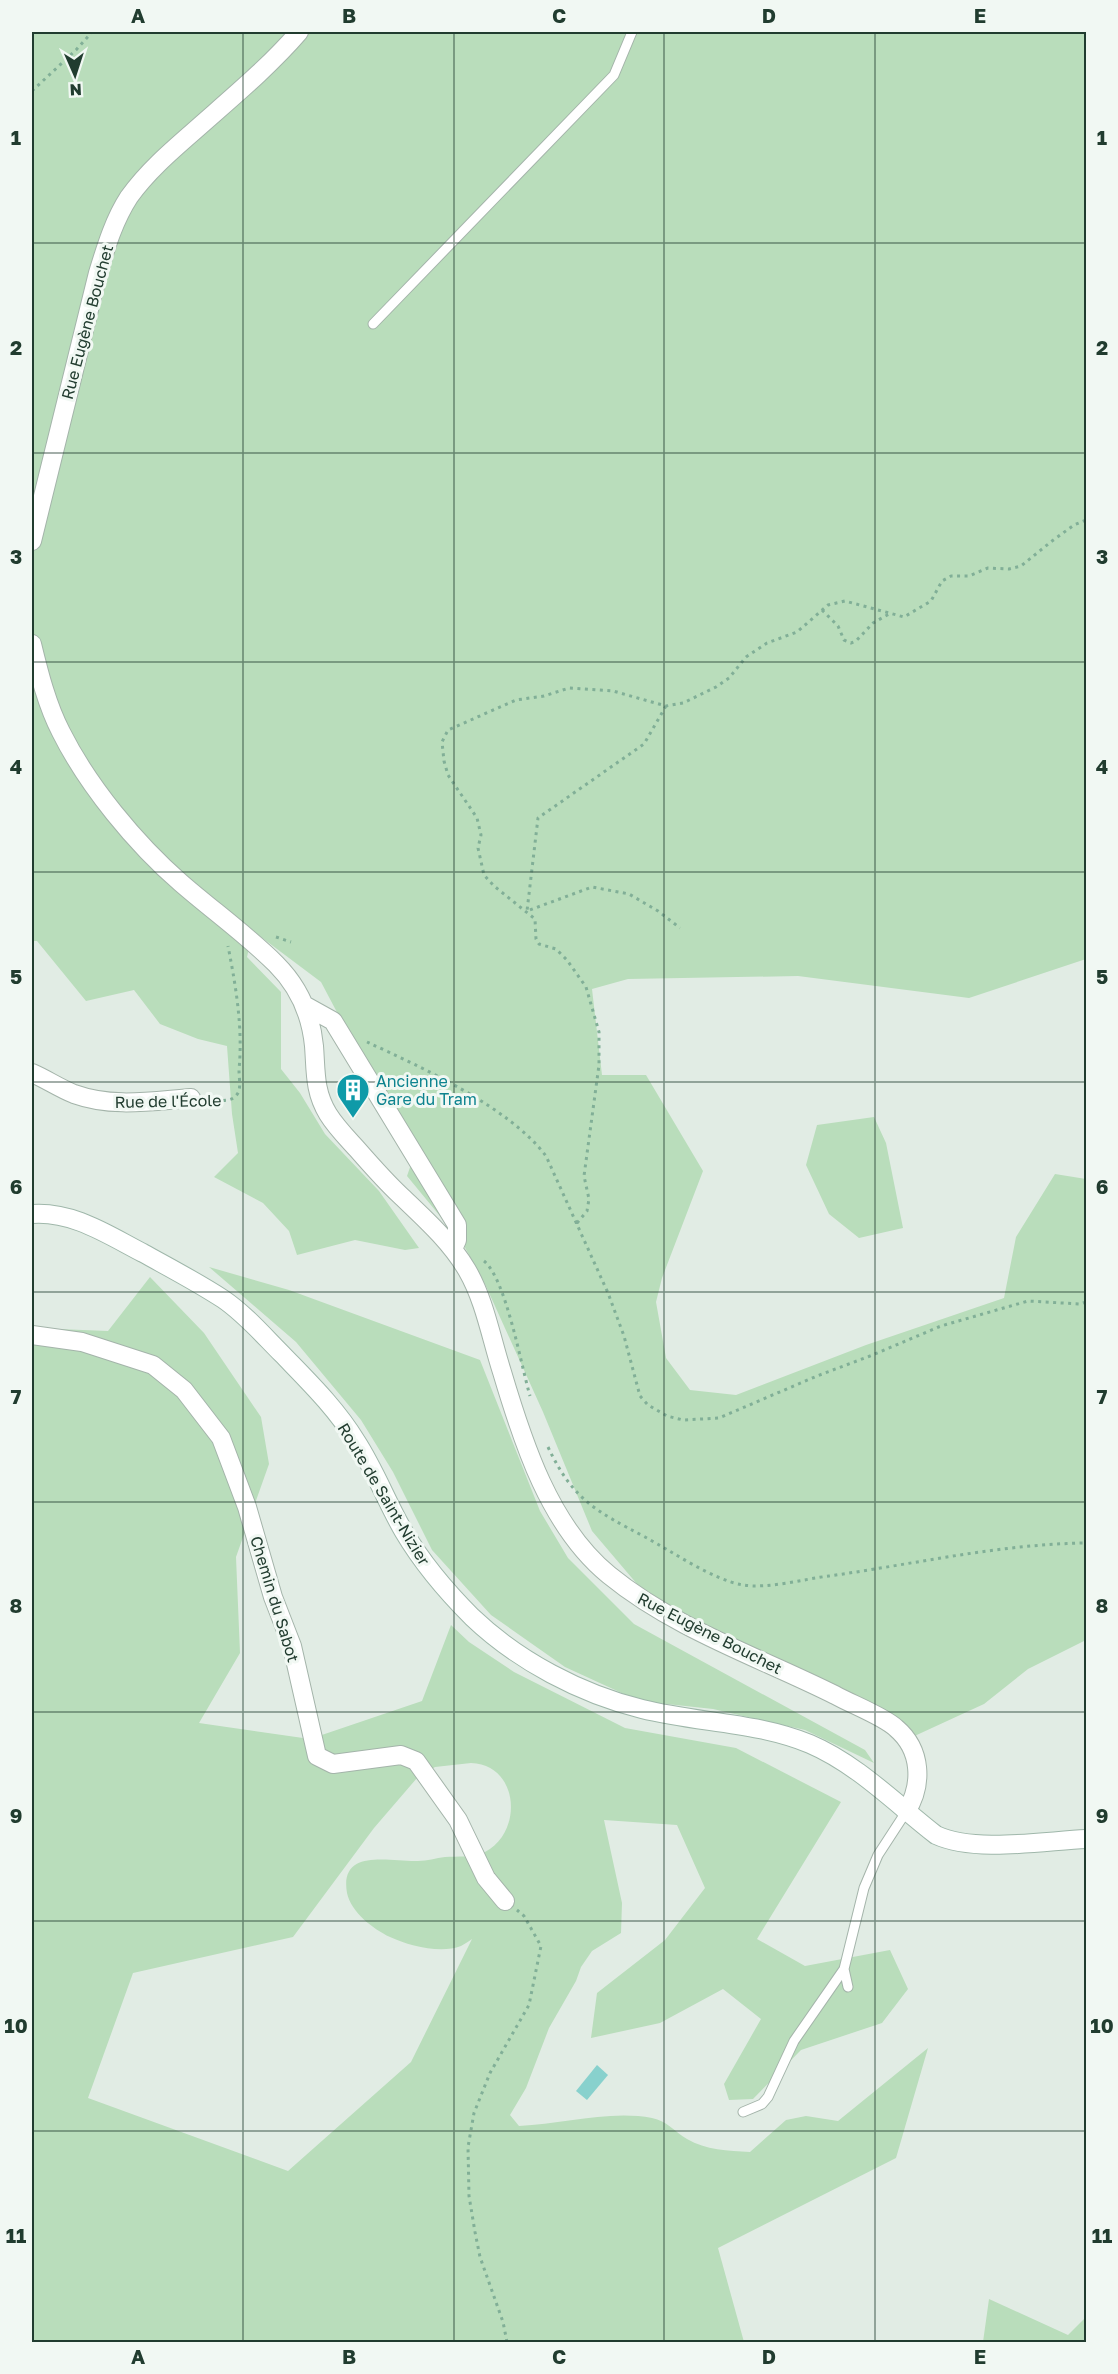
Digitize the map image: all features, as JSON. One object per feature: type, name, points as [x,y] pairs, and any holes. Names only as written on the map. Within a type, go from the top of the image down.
[{"type":"street","name":"Rue Eugène Bouchet","points":[[32,541],[98,273],[120,213],[155,165],[241,89],[299,32]]},
{"type":"street","points":[[32,644],[59,729],[76,760],[122,821],[179,881],[277,965],[306,1006],[333,1022],[457,1225],[457,1240],[453,1249]]},
{"type":"street","name":"Rue Eugène Bouchet","points":[[306,1006],[314,1046],[315,1082],[318,1096],[329,1116],[395,1191],[453,1249],[469,1273],[485,1313],[522,1433],[548,1496],[570,1533],[606,1573],[645,1603],[819,1687],[896,1728],[913,1749],[919,1780],[915,1797],[906,1812]]},
{"type":"street","name":"Rue de l'École","points":[[32,1073],[72,1093],[98,1101],[135,1104],[191,1098]]},
{"type":"street","name":"Route de Saint-Nizier","points":[[32,1214],[67,1216],[101,1231],[224,1300],[248,1320],[311,1384],[347,1427],[364,1454],[404,1532],[425,1564],[462,1606],[503,1643],[552,1673],[613,1700],[643,1709],[752,1728],[812,1745],[841,1761],[936,1835],[950,1841],[966,1844],[1086,1839]]},
{"type":"street","name":"Chemin du Sabot","points":[[32,1335],[82,1342],[130,1356],[153,1365],[184,1390],[221,1438],[247,1507],[273,1597],[292,1646],[317,1756],[333,1764],[401,1755],[416,1761],[458,1820],[486,1878],[505,1901]]},
{"type":"lane","points":[[373,324],[614,75],[632,32]]},
{"type":"lane","points":[[743,2112],[762,2104],[768,2097],[794,2041],[844,1969],[864,1888],[878,1855],[906,1812]]},
{"type":"lane","points":[[844,1969],[848,1987]]},
{"type":"path","points":[[32,91],[92,32]]},
{"type":"path","points":[[577,1223],[587,1211],[588,1199],[584,1176],[599,1065],[599,1032],[590,997],[578,974],[556,949],[539,944],[536,939],[535,919],[484,875],[478,848],[481,836],[477,818],[447,775],[442,742],[448,730],[516,700],[544,696],[569,688],[613,691],[666,706],[683,703],[716,687],[729,678],[746,657],[767,643],[797,632],[828,605],[845,601],[904,617],[931,602],[942,581],[951,576],[969,576],[988,568],[1010,569],[1021,566],[1074,525],[1086,519]]},
{"type":"path","points":[[821,610],[838,626],[844,640],[851,643],[856,641],[873,623],[889,614]]},
{"type":"path","points":[[527,911],[538,819],[644,744],[666,706]]},
{"type":"path","points":[[527,911],[592,887],[629,894],[658,911],[680,928]]},
{"type":"path","name":"Rue de l'École","points":[[191,1098],[222,1101],[233,1099],[239,1093],[242,1054],[239,1002],[223,918]]},
{"type":"path","points":[[364,1040],[454,1085],[511,1122],[533,1140],[546,1156],[608,1293],[624,1336],[640,1395],[648,1406],[667,1416],[682,1420],[719,1418],[941,1326],[1028,1301],[1080,1304],[1086,1302]]},
{"type":"path","points":[[453,1249],[477,1256],[491,1266],[502,1294],[531,1398]]},
{"type":"path","points":[[545,1442],[557,1466],[582,1499],[601,1513],[718,1577],[744,1585],[871,1570],[933,1559],[1047,1544],[1086,1543]]},
{"type":"path","points":[[505,1901],[525,1916],[541,1946],[529,2005],[490,2073],[474,2113],[468,2147],[468,2170],[469,2196],[480,2257],[503,2322],[507,2343]]},
{"type":"green space","points":[[32,32],[1086,32],[1086,959],[969,998],[798,976],[628,979],[592,989],[602,1075],[646,1075],[703,1171],[662,1278],[656,1302],[666,1358],[690,1390],[736,1395],[866,1345],[1004,1298],[1016,1237],[1055,1174],[1086,1179],[1086,1640],[1028,1669],[984,1704],[908,1739],[719,1639],[637,1584],[592,1531],[543,1412],[485,1284],[463,1244],[407,1176],[417,1147],[349,1035],[321,982],[253,931],[247,957],[281,992],[281,1069],[300,1093],[325,1134],[379,1191],[419,1248],[405,1250],[355,1240],[297,1255],[289,1231],[263,1203],[214,1177],[238,1153],[232,1114],[227,1046],[198,1039],[160,1024],[134,990],[86,1001],[37,941],[32,941]]},
{"type":"green space","points":[[874,1117],[886,1143],[903,1228],[859,1238],[829,1214],[806,1165],[817,1125]]},
{"type":"green space","points":[[209,1267],[289,1290],[480,1360],[540,1511],[568,1558],[634,1624],[865,1750],[874,1763],[805,1730],[713,1709],[639,1701],[565,1667],[491,1615],[432,1550],[393,1472],[361,1420],[296,1342]]},
{"type":"green space","points":[[150,1277],[204,1333],[261,1417],[269,1464],[236,1557],[240,1653],[199,1723],[310,1739],[422,1701],[451,1625],[469,1642],[514,1672],[625,1728],[736,1748],[841,1802],[757,1939],[805,1966],[890,1950],[908,1989],[882,2023],[801,2050],[753,2099],[729,2100],[724,2084],[761,2019],[723,1989],[660,2023],[591,2038],[597,1993],[665,1940],[705,1888],[677,1825],[604,1820],[622,1903],[621,1933],[592,1951],[581,1967],[576,1981],[549,2028],[526,2088],[510,2115],[519,2126],[603,2116],[652,2118],[702,2146],[750,2152],[786,2120],[806,2116],[838,2121],[928,2048],[896,2158],[718,2248],[744,2342],[32,2342],[32,1328],[108,1331]],"holes":[[[471,1763],[487,1767],[499,1775],[507,1787],[511,1801],[506,1830],[497,1843],[485,1852],[476,1855],[421,1861],[369,1860],[351,1869],[347,1878],[349,1900],[358,1913],[383,1934],[406,1943],[435,1949],[461,1946],[472,1939],[411,2062],[288,2171],[88,2098],[133,1973],[293,1937],[374,1828],[417,1778],[435,1767]]]},
{"type":"green space","points":[[989,2299],[1068,2335],[1086,2317],[1086,2342],[983,2342]]},
{"type":"water","points":[[597,2065],[608,2075],[587,2100],[576,2091]]},
{"type":"place","name":"Ancienne Gare du Tram","points":[[353,1119]]}]
